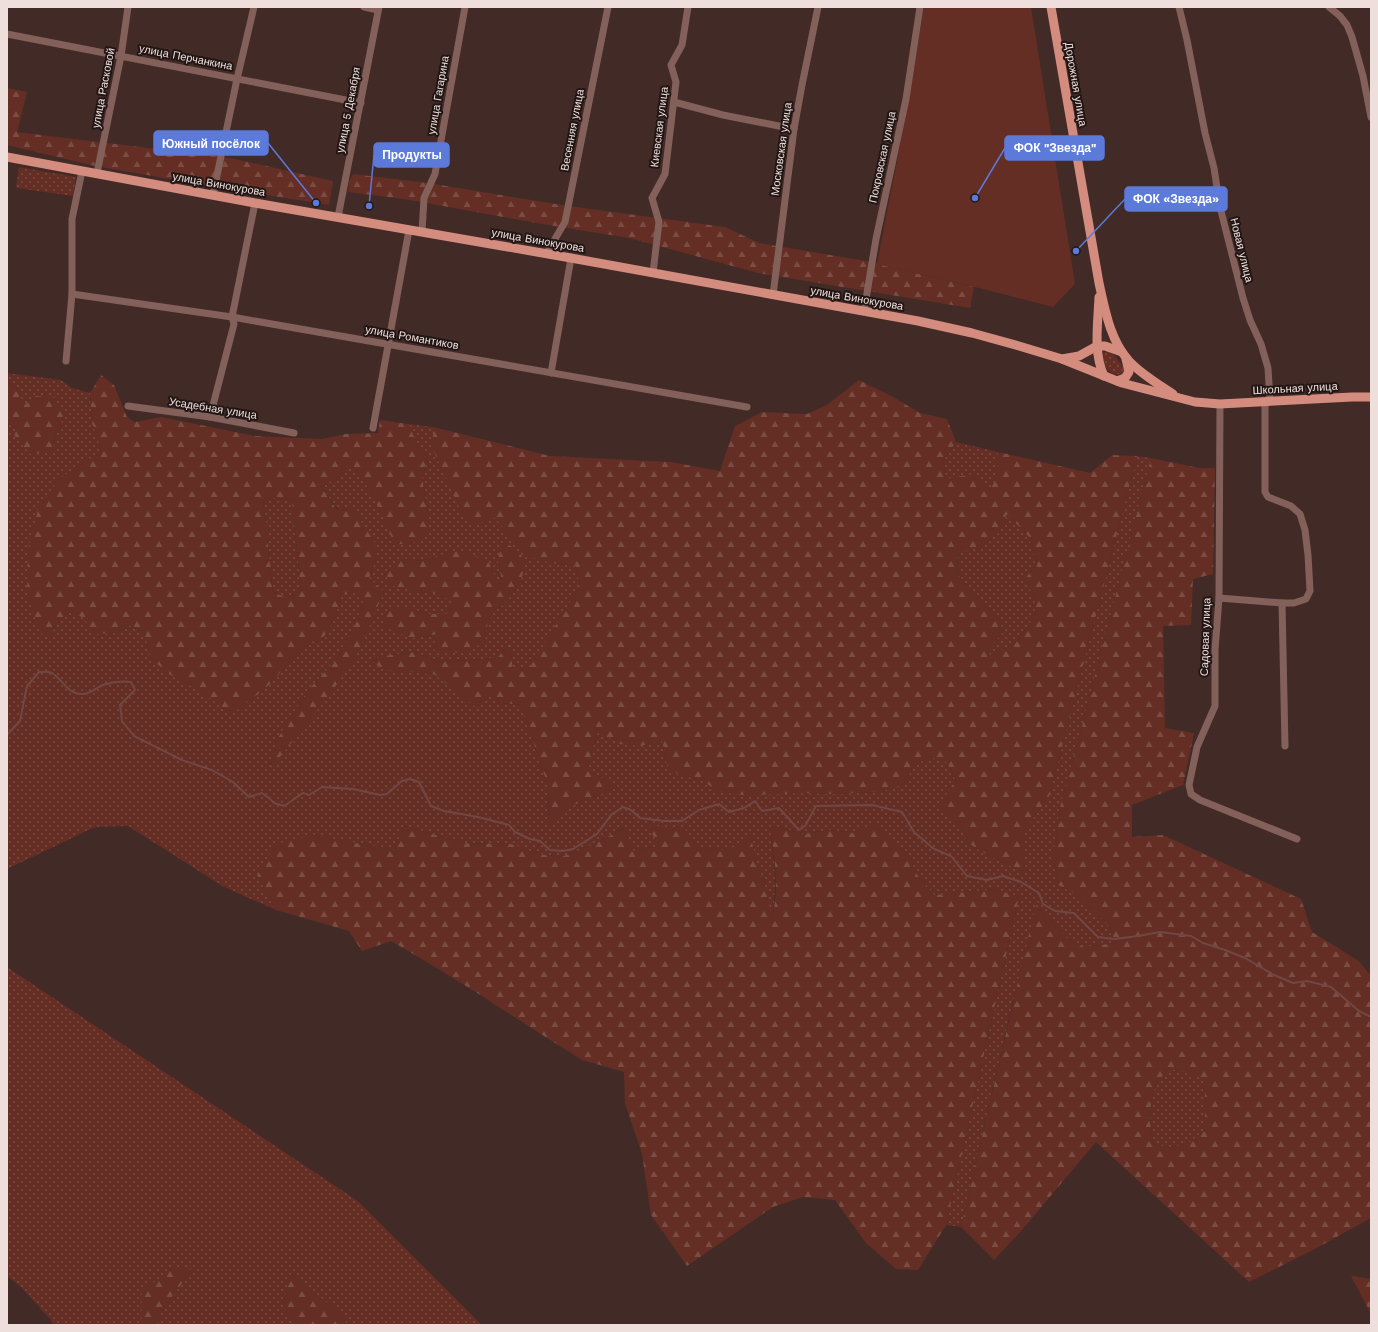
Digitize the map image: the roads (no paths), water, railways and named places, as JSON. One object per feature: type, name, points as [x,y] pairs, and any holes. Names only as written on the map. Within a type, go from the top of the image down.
[{"type":"main road","name":"Дорожная улица","points":[[1051,7],[1099,284]]},
{"type":"main road","name":"улица Винокурова","points":[[7,157],[255,203],[864,311],[972,333],[1062,360]]},
{"type":"main road","points":[[1099,284],[1097,346],[1099,366],[1104,376]]},
{"type":"main road","points":[[1099,284],[1112,332],[1124,355],[1129,372],[1125,378],[1117,381]]},
{"type":"main road","points":[[1062,360],[1079,356],[1097,346],[1105,346],[1124,355],[1140,371],[1178,397]]},
{"type":"main road","points":[[1062,360],[1117,381],[1195,402],[1220,404]]},
{"type":"main road","name":"Школьная улица","points":[[1220,404],[1352,396],[1371,397]]},
{"type":"street","name":"улица Расковой","points":[[97,173],[121,56],[128,7]]},
{"type":"street","points":[[213,195],[237,79],[254,7]]},
{"type":"street","points":[[364,7],[378,9]]},
{"type":"street","name":"улица Гагарина","points":[[422,232],[424,198],[435,174],[465,7]]},
{"type":"street","name":"Весенняя улица","points":[[546,254],[565,222],[608,7]]},
{"type":"street","name":"Киевская улица","points":[[652,273],[658,222],[652,198],[664,174],[676,82],[671,65],[682,45],[688,7]]},
{"type":"street","name":"Московская улица","points":[[773,294],[794,129],[818,7]]},
{"type":"street","name":"Покровская улица","points":[[864,311],[876,239],[906,99],[920,7]]},
{"type":"street","name":"Новая улица","points":[[1179,7],[1205,133],[1214,168],[1220,207],[1243,298],[1250,320],[1261,344],[1268,368],[1268,401]]},
{"type":"street","points":[[1329,7],[1340,16],[1347,25],[1352,37],[1363,76],[1371,117]]},
{"type":"street","name":"улица 5 Декабря","points":[[338,217],[378,9]]},
{"type":"street","name":"улица Перчанкина","points":[[7,34],[361,102]]},
{"type":"street","points":[[674,102],[723,115],[794,129]]},
{"type":"street","points":[[66,361],[72,294],[72,219],[82,171]]},
{"type":"street","points":[[210,417],[234,324],[232,317],[255,203]]},
{"type":"street","points":[[373,428],[409,230]]},
{"type":"street","points":[[551,373],[571,258]]},
{"type":"street","name":"улица Романтиков","points":[[72,294],[232,317],[747,406]]},
{"type":"street","points":[[1219,598],[1294,603],[1306,599],[1310,591],[1305,530],[1300,514],[1291,506],[1268,497],[1265,492],[1268,401]]},
{"type":"street","name":"Садовая улица","points":[[1220,404],[1219,598],[1215,650],[1215,706],[1197,747],[1189,785],[1191,794],[1200,800],[1297,839]]},
{"type":"street","name":"Усадебная улица","points":[[128,406],[210,417],[294,433]]},
{"type":"street","points":[[1282,603],[1285,746]]},
{"type":"waterway","points":[[7,735],[20,721],[27,686],[39,672],[52,673],[72,692],[81,694],[110,683],[131,682],[135,690],[120,705],[122,721],[134,736],[182,760],[212,770],[233,782],[249,797],[262,793],[274,803],[284,806],[303,793],[309,795],[322,787],[353,789],[380,795],[387,794],[402,781],[410,779],[419,782],[431,806],[444,811],[478,817],[509,825],[515,832],[530,839],[540,841],[550,850],[563,851],[573,849],[597,834],[611,815],[623,807],[631,810],[640,818],[664,821],[682,821],[699,810],[719,804],[729,812],[744,808],[755,801],[762,811],[779,808],[799,830],[805,826],[816,806],[872,805],[902,812],[914,832],[934,849],[951,856],[967,876],[987,880],[1003,876],[1021,882],[1039,893],[1043,904],[1055,911],[1074,913],[1098,937],[1114,939],[1160,932],[1191,936],[1203,943],[1245,958],[1274,975],[1293,983],[1307,981],[1331,987],[1359,1011],[1371,1017]]},
{"type":"place","name":"ФОК \"Звезда\"","points":[[975,198]]},
{"type":"place","name":"Южный посёлок","points":[[316,203]]},
{"type":"place","name":"Продукты","points":[[369,206]]},
{"type":"place","name":"ФОК «Звезда»","points":[[1076,251]]}]
